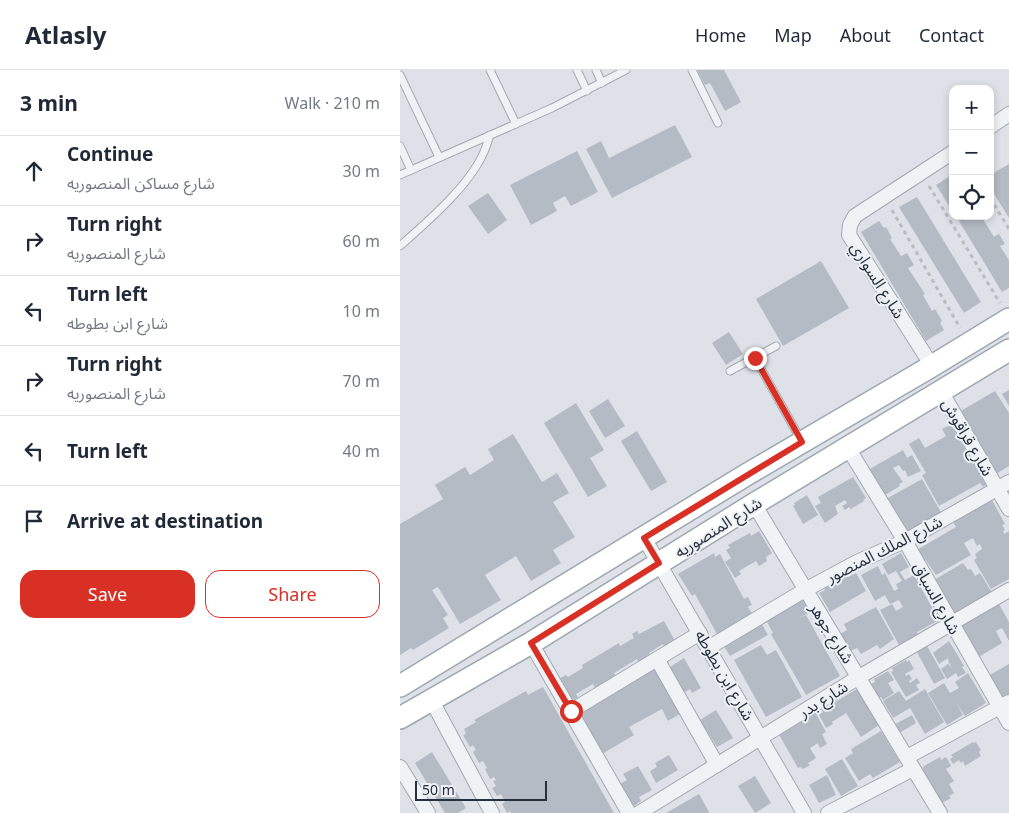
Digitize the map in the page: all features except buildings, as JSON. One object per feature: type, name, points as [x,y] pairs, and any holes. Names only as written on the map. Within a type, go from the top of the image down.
[{"type":"main road","name":"شارع المنصوريه","points":[[400,686],[802,442],[969,344],[1006,314]]},
{"type":"main road","name":"شارع المنصوريه","points":[[400,718],[531,643],[754,504],[1009,350]]},
{"type":"street","points":[[994,124],[1009,114]]},
{"type":"street","name":"شارع السواري","points":[[932,366],[849,235],[850,225],[855,216],[949,155]]},
{"type":"street","name":"شارع قراقوش","points":[[941,391],[1003,485],[1009,509]]},
{"type":"street","name":"شارع السباق","points":[[848,448],[905,541],[951,623],[1004,704],[1009,723]]},
{"type":"street","name":"شارع الملك المنصور","points":[[708,648],[805,590],[857,562],[905,541],[1003,485]]},
{"type":"street","name":"شارع جوهر","points":[[754,504],[940,813]]},
{"type":"street","name":"شارع ابن بطوطه","points":[[644,538],[804,813]]},
{"type":"street","name":"شارع بدر","points":[[639,813],[859,677],[1009,590]]},
{"type":"street","points":[[571,711],[700,633]]},
{"type":"street","points":[[531,643],[629,813]]},
{"type":"street","points":[[658,659],[717,764]]},
{"type":"street","points":[[432,701],[489,812]]},
{"type":"street","points":[[828,813],[1004,704]]},
{"type":"street","points":[[400,767],[428,813]]},
{"type":"lane","points":[[490,70],[516,124]]},
{"type":"lane","points":[[577,70],[587,91]]},
{"type":"lane","points":[[596,70],[602,83]]},
{"type":"lane","points":[[400,175],[516,124],[587,91],[626,70]]},
{"type":"lane","points":[[692,70],[718,122]]},
{"type":"lane","points":[[400,75],[439,157]]},
{"type":"lane","points":[[400,246],[474,170],[484,153],[490,135]]},
{"type":"lane","points":[[400,146],[411,170]]},
{"type":"lane","points":[[730,371],[776,346]]},
{"type":"lane","points":[[755,358],[802,442]]},
{"type":"path","points":[[920,173],[1006,314]]},
{"type":"path","points":[[885,196],[969,344]]},
{"type":"path","points":[[994,205],[1009,229]]},
{"type":"route","points":[[571,711],[531,643],[659,563],[644,538],[802,442],[755,358]]}]
